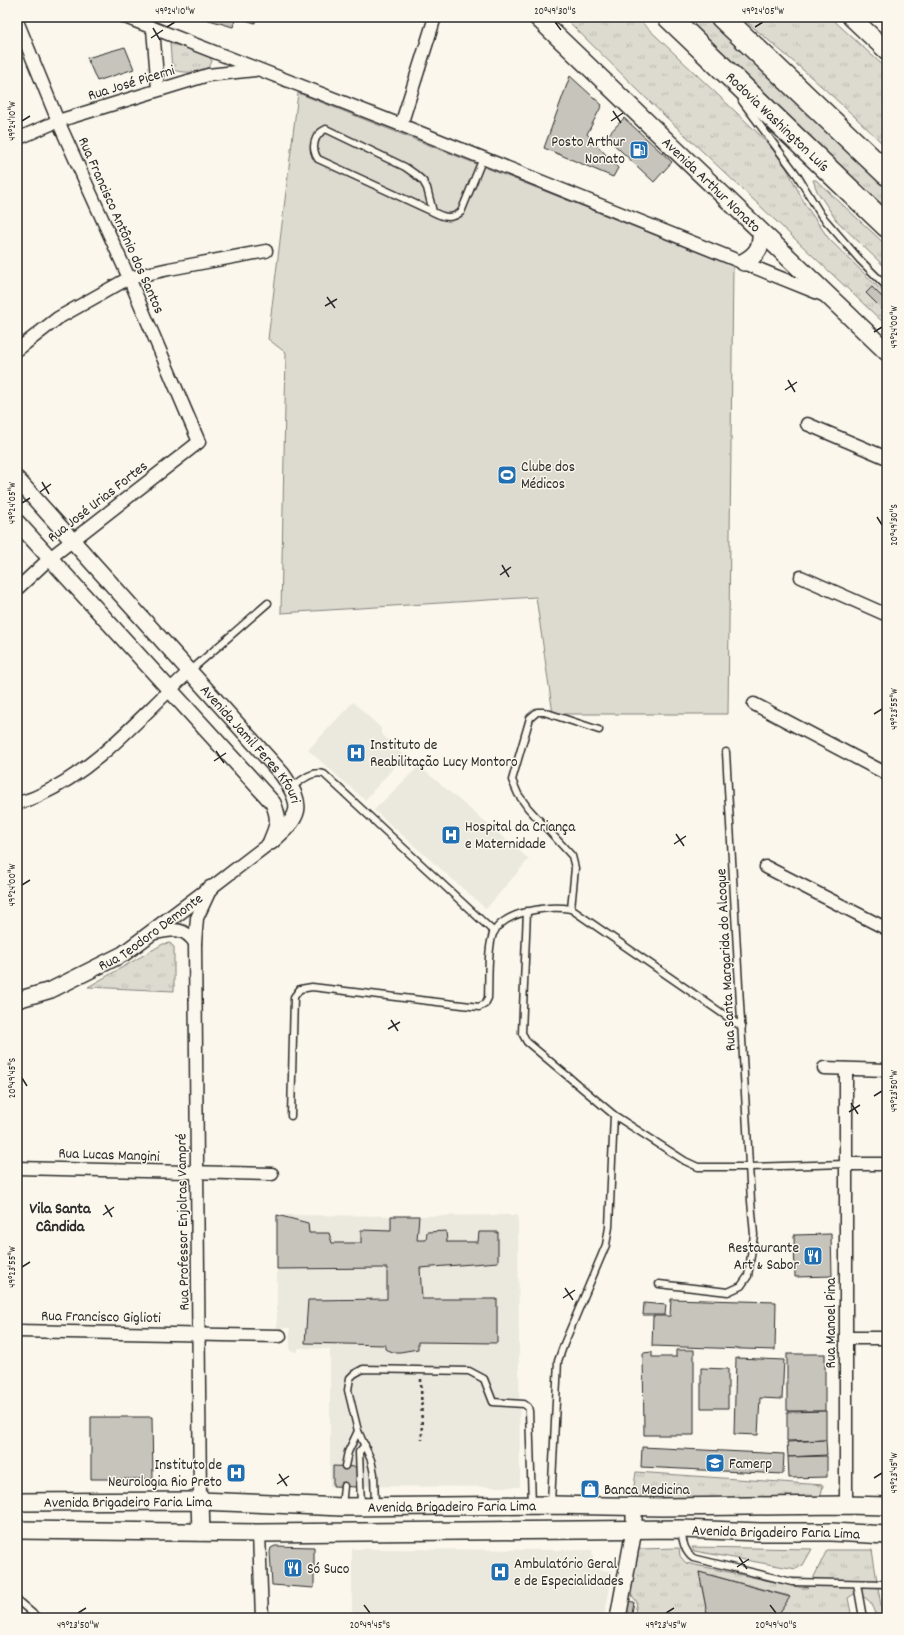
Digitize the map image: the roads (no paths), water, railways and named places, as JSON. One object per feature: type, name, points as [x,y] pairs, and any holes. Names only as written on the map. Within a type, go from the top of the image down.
[{"type":"highway","name":"Rodovia Washington Luís","points":[[669,17],[887,226]]},
{"type":"highway","points":[[722,17],[887,174]]},
{"type":"main road","name":"Avenida Arthur Nonato","points":[[537,17],[887,352]]},
{"type":"main road","points":[[851,17],[887,51]]},
{"type":"main road","points":[[744,262],[752,257],[758,250],[762,241],[761,232]]},
{"type":"main road","points":[[200,1501],[201,1532]]},
{"type":"main road","name":"Avenida Brigadeiro Faria Lima","points":[[17,1502],[200,1501],[342,1507],[532,1505],[846,1505],[887,1509]]},
{"type":"main road","name":"Avenida Brigadeiro Faria Lima","points":[[17,1530],[259,1533],[681,1529],[760,1532],[831,1532],[887,1535]]},
{"type":"street","points":[[125,17],[401,125],[831,298]]},
{"type":"street","points":[[401,125],[435,17]]},
{"type":"street","name":"Rua Francisco Antônio dos Santos","points":[[17,21],[58,121],[129,278],[199,442]]},
{"type":"street","points":[[153,29],[158,89]]},
{"type":"street","name":"Rua José Picerni","points":[[17,139],[58,121],[158,89],[208,75],[258,70]]},
{"type":"street","points":[[17,350],[58,318],[129,278],[266,251]]},
{"type":"street","points":[[807,424],[887,458]]},
{"type":"street","name":"Rua José Urias Fortes","points":[[17,589],[50,558],[199,442]]},
{"type":"street","name":"Avenida Jamil Feres Kfouri","points":[[17,479],[292,787],[298,805],[296,815],[290,825],[271,842]]},
{"type":"street","name":"Avenida Jamil Feres Kfouri","points":[[17,522],[273,803],[278,814],[276,829],[271,842]]},
{"type":"street","points":[[801,577],[887,615]]},
{"type":"street","points":[[17,803],[40,796],[78,774],[110,748],[190,671]]},
{"type":"street","points":[[754,704],[887,774]]},
{"type":"street","name":"Rua Teodoro Demonte","points":[[17,1000],[51,990],[123,954],[271,842]]},
{"type":"street","points":[[766,867],[887,929]]},
{"type":"street","name":"Rua Professor Enjolras Vampré","points":[[200,1501],[195,943],[197,918],[211,888]]},
{"type":"street","points":[[150,934],[177,930],[189,934],[195,943]]},
{"type":"street","points":[[824,1068],[887,1070]]},
{"type":"street","name":"Rua Manoel Pina","points":[[846,1069],[846,1505]]},
{"type":"street","points":[[846,1164],[887,1164]]},
{"type":"street","name":"Rua Lucas Mangini","points":[[17,1168],[272,1174]]},
{"type":"street","name":"Rua Francisco Giglioti","points":[[17,1331],[280,1336]]},
{"type":"street","points":[[846,1338],[887,1338]]},
{"type":"street","points":[[618,1618],[634,1530],[634,1506]]},
{"type":"street","points":[[259,1533],[262,1618]]},
{"type":"lane","points":[[711,58],[733,88]]},
{"type":"lane","points":[[738,95],[797,175],[821,215],[860,260],[887,287]]},
{"type":"lane","points":[[433,212],[427,188],[423,181],[405,167],[326,129],[321,131],[316,137],[314,153],[318,159],[433,212],[448,218],[455,217],[461,212],[483,158]]},
{"type":"lane","points":[[190,671],[268,603]]},
{"type":"lane","points":[[571,909],[575,868],[572,856],[528,808],[518,794],[512,780],[530,718],[537,712],[544,712],[599,730]]},
{"type":"lane","name":"Rua Santa Margarida do Alcoque","points":[[658,1284],[728,1292],[741,1286],[748,1276],[754,1235],[750,1201],[742,1027],[726,752]]},
{"type":"lane","points":[[292,787],[314,773],[319,772],[324,774],[494,932]]},
{"type":"lane","points":[[291,1116],[294,997],[300,989],[312,987],[479,1007],[485,1004],[488,998],[491,942],[494,932],[501,923],[527,911],[552,907],[571,909],[742,1027]]},
{"type":"lane","points":[[527,911],[522,1033],[527,1042],[614,1115],[685,1161],[698,1167],[846,1164]]},
{"type":"lane","points":[[551,1505],[558,1361],[606,1245],[609,1227],[614,1115]]},
{"type":"lane","points":[[368,1506],[374,1474],[371,1460],[358,1431],[348,1390],[350,1378],[363,1369],[469,1371],[484,1379],[493,1402],[524,1404],[528,1407],[532,1505]]},
{"type":"lane","points":[[345,1466],[348,1452],[358,1431]]},
{"type":"lane","points":[[365,1445],[359,1452],[368,1506]]},
{"type":"lane","points":[[342,1507],[344,1486]]},
{"type":"lane","points":[[681,1529],[685,1549],[688,1555],[693,1558],[786,1581],[887,1584]]},
{"type":"lane","points":[[857,1584],[863,1618]]},
{"type":"lane","points":[[17,1600],[38,1618]]},
{"type":"place","name":"Posto Arthur Nonato","points":[[639,150]]},
{"type":"place","name":"Clube dos Médicos","points":[[507,475]]},
{"type":"place","name":"Instituto de Reabilitação Lucy Montoro","points":[[356,753]]},
{"type":"place","name":"Hospital da Criança e Maternidade","points":[[451,835]]},
{"type":"place","name":"Restaurante Art & Sabor","points":[[813,1256]]},
{"type":"place","name":"Famerp","points":[[715,1463]]},
{"type":"place","name":"Instituto de Neurologia Rio Preto","points":[[236,1473]]},
{"type":"place","name":"Banca Medicina","points":[[590,1489]]},
{"type":"place","name":"Só Suco","points":[[293,1568]]},
{"type":"place","name":"Ambulatório Geral e de Especialidades","points":[[500,1572]]},
{"type":"district","name":"Vila Santa Cândida","points":[[60,1216]]}]
